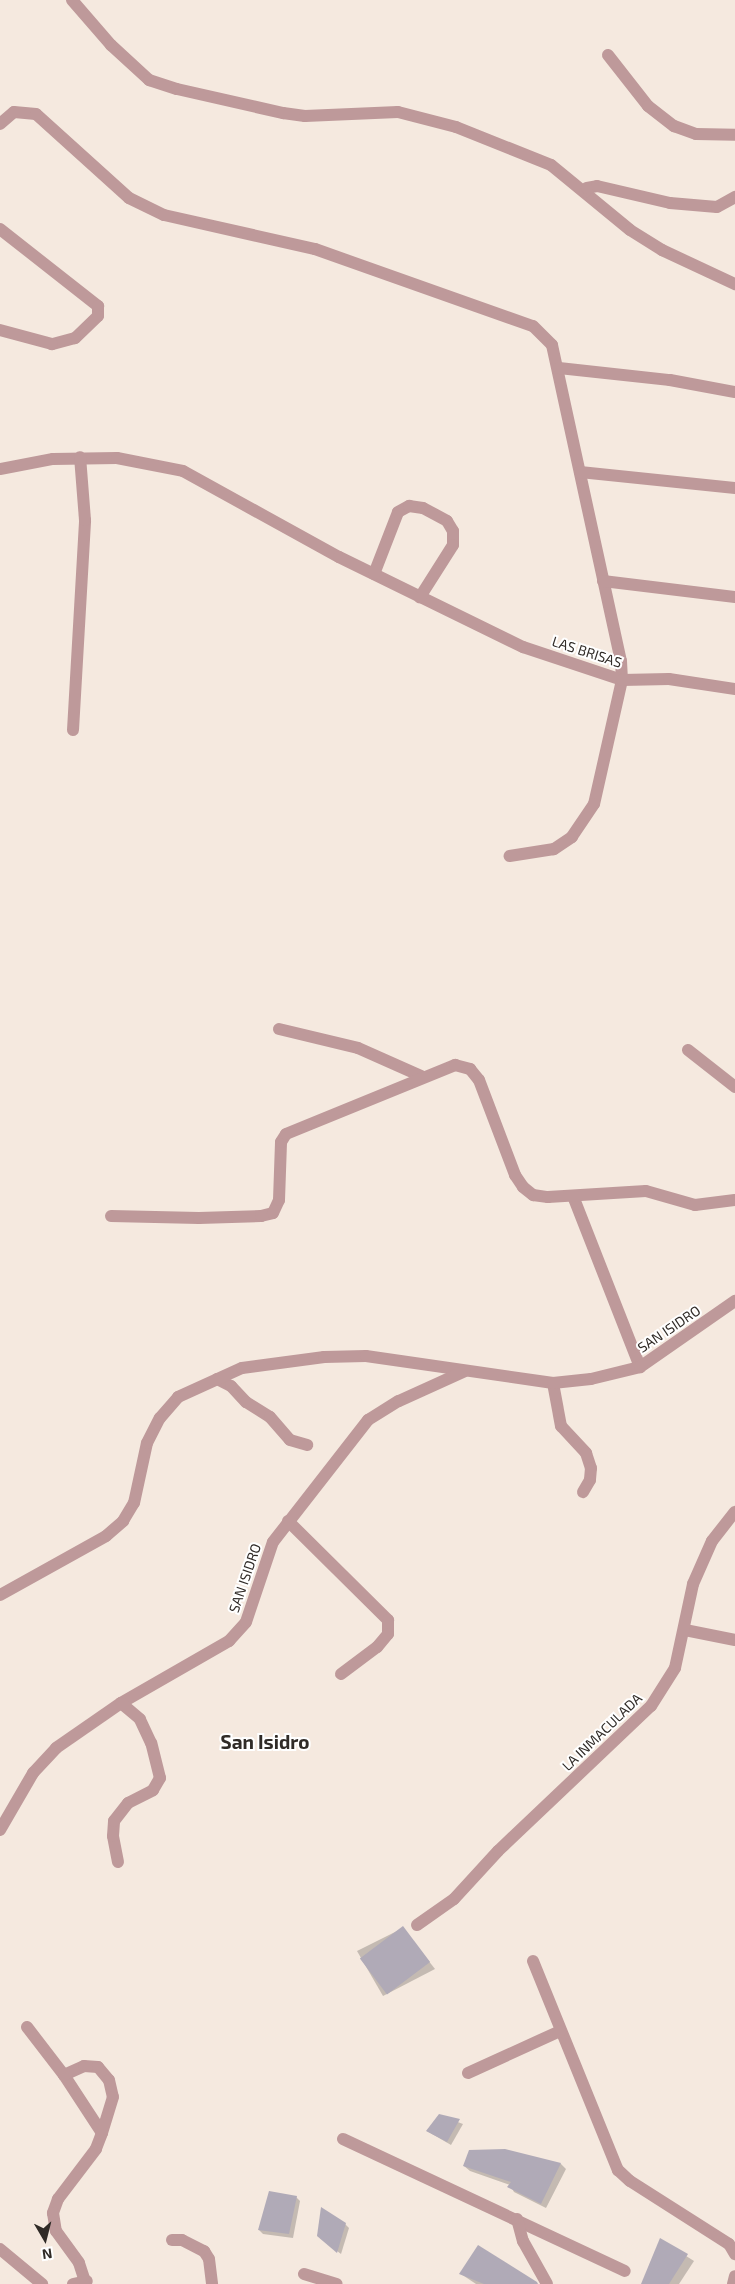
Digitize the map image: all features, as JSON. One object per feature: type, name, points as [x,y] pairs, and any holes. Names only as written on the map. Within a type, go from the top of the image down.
[{"type":"street","points":[[72,0],[137,72],[161,84],[283,113],[305,116],[376,110],[426,118],[552,165],[630,230],[662,250],[735,284]]},
{"type":"street","points":[[608,55],[648,106],[674,126],[696,134],[735,134]]},
{"type":"street","points":[[0,124],[14,112],[36,114],[129,198],[164,215],[315,249],[533,326],[552,345],[559,368],[621,660],[622,680],[594,804],[572,837],[554,849],[510,856]]},
{"type":"street","points":[[585,192],[587,188],[597,186],[670,203],[716,207],[735,197]]},
{"type":"street","points":[[0,229],[98,306],[98,316],[75,338],[52,344],[0,330]]},
{"type":"street","points":[[559,368],[670,380],[735,392]]},
{"type":"street","points":[[72,730],[86,520],[80,457]]},
{"type":"street","name":"LAS BRISAS","points":[[0,469],[80,457],[117,458],[183,472],[374,574],[492,634],[622,680],[669,679],[735,689]]},
{"type":"street","points":[[580,472],[735,488]]},
{"type":"street","points":[[374,574],[398,512],[409,506],[423,508],[447,521],[453,531],[453,545],[420,598]]},
{"type":"street","points":[[603,580],[735,597]]},
{"type":"street","points":[[279,1029],[358,1048],[421,1076]]},
{"type":"street","points":[[688,1050],[735,1087]]},
{"type":"street","points":[[110,1216],[214,1218],[261,1216],[273,1213],[279,1200],[280,1142],[286,1134],[421,1076],[455,1065],[470,1069],[479,1080],[497,1132],[523,1187],[533,1194],[548,1197],[646,1191],[695,1205],[735,1200]]},
{"type":"street","points":[[572,1196],[640,1367]]},
{"type":"street","name":"SAN ISIDRO","points":[[0,1595],[106,1536],[124,1521],[134,1503],[147,1443],[160,1418],[178,1397],[242,1368],[324,1357],[366,1356],[553,1383],[591,1379],[640,1367],[735,1302]]},
{"type":"street","name":"SAN ISIDRO","points":[[0,1830],[32,1773],[56,1748],[121,1703],[229,1641],[246,1622],[274,1542],[288,1521],[368,1420],[439,1380],[468,1370]]},
{"type":"street","points":[[217,1379],[231,1386],[246,1402],[270,1416],[290,1440],[307,1446]]},
{"type":"street","points":[[553,1383],[561,1426],[586,1453],[591,1468],[590,1480],[583,1492]]},
{"type":"street","name":"LA INMACULADA","points":[[417,1925],[454,1899],[498,1851],[651,1706],[675,1668],[685,1630],[693,1584],[712,1540],[735,1512]]},
{"type":"street","points":[[288,1521],[388,1620],[388,1634],[377,1647],[341,1674]]},
{"type":"street","points":[[685,1630],[735,1640]]},
{"type":"street","points":[[118,1862],[112,1836],[114,1821],[128,1803],[153,1790],[160,1778],[151,1742],[140,1719],[121,1703]]},
{"type":"street","points":[[533,1961],[618,2170],[630,2181],[729,2244],[735,2254]]},
{"type":"street","points":[[27,2027],[64,2075],[102,2133]]},
{"type":"street","points":[[468,2073],[560,2031]]},
{"type":"street","points":[[64,2075],[84,2066],[98,2068],[109,2080],[113,2097],[96,2149],[58,2198],[53,2213],[56,2231],[87,2282],[73,2284]]},
{"type":"street","points":[[343,2139],[625,2271]]},
{"type":"street","points":[[517,2219],[523,2241],[547,2284]]},
{"type":"street","points":[[172,2240],[182,2240],[204,2251],[209,2259],[212,2284]]},
{"type":"street","points":[[0,2249],[42,2284]]},
{"type":"street","points":[[304,2274],[337,2284]]},
{"type":"street","points":[[733,2284],[735,2276]]},
{"type":"building","points":[[403,1926],[430,1962],[387,1994],[360,1958]]},
{"type":"building","points":[[439,2114],[460,2119],[447,2142],[426,2131]]},
{"type":"building","points":[[505,2149],[561,2163],[541,2204],[507,2187],[511,2182],[463,2166],[469,2150]]},
{"type":"building","points":[[269,2191],[297,2196],[289,2234],[258,2230]]},
{"type":"building","points":[[321,2207],[346,2223],[337,2253],[317,2236]]},
{"type":"building","points":[[660,2238],[688,2254],[669,2284],[641,2284]]},
{"type":"building","points":[[478,2245],[538,2284],[484,2284],[459,2274]]},
{"type":"district","name":"San Isidro","points":[[265,1742]]}]
